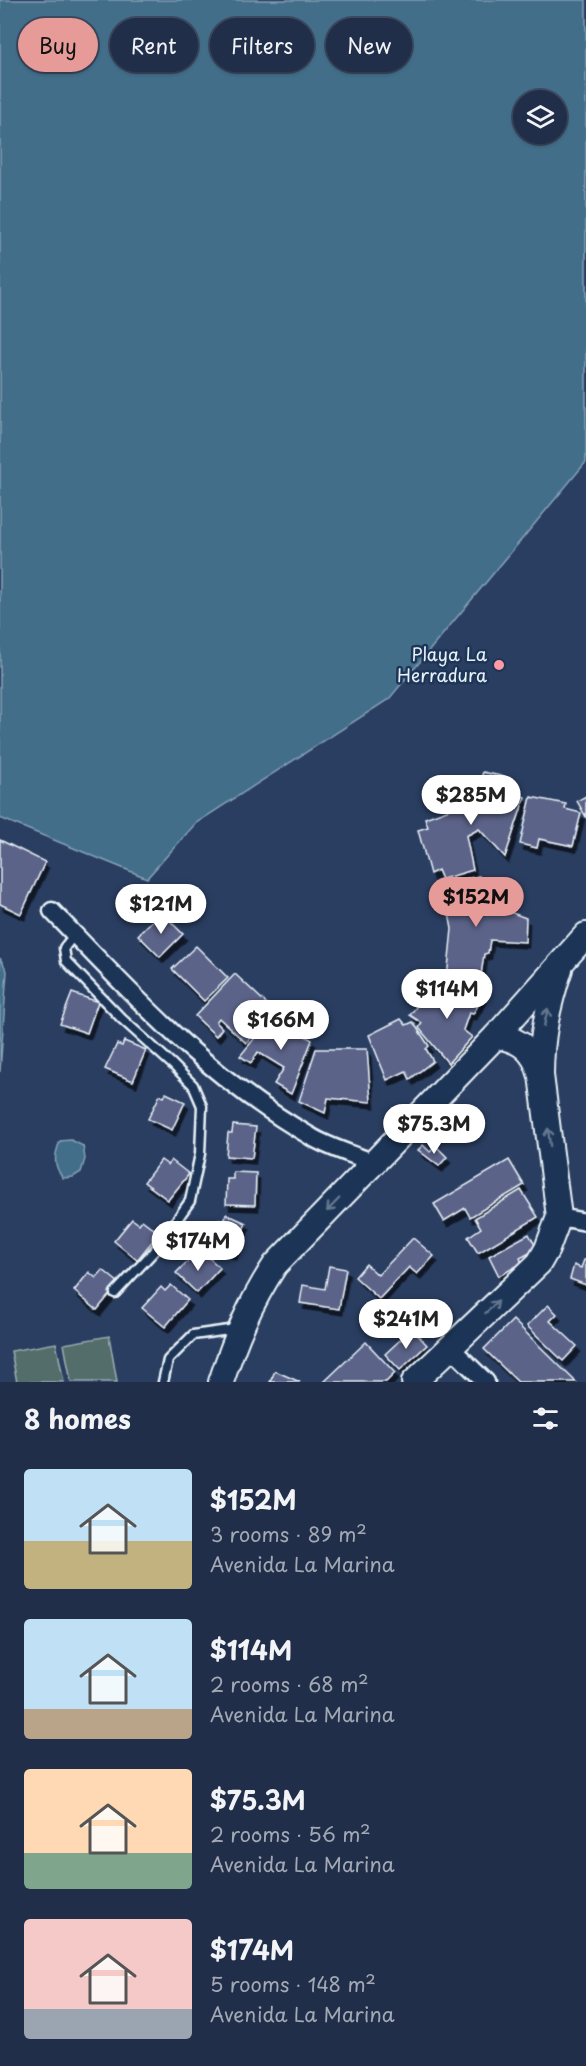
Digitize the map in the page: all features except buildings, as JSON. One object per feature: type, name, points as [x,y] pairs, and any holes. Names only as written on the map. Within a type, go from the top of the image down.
[{"type":"main road","points":[[221,1382],[238,1329],[255,1294],[275,1266],[496,1036],[586,934]]},
{"type":"main road","points":[[541,1075],[543,1030],[563,960]]},
{"type":"main road","points":[[414,1382],[539,1263],[547,1250],[559,1217],[538,1064],[524,1046],[516,1040],[496,1036]]},
{"type":"street","points":[[52,911],[159,1023],[238,1090],[312,1138],[374,1163]]},
{"type":"street","points":[[559,1217],[586,1222]]},
{"type":"street","points":[[450,1347],[486,1382]]},
{"type":"lane","points":[[74,934],[64,948],[66,961],[122,1019],[193,1085],[202,1107],[200,1154],[190,1201],[156,1250],[115,1293]]},
{"type":"lane","points":[[163,1382],[168,1360],[194,1335],[238,1329]]},
{"type":"green space","points":[[109,1336],[117,1382],[71,1382],[64,1344]]},
{"type":"green space","points":[[56,1343],[64,1382],[17,1382],[11,1351]]},
{"type":"water","points":[[0,0],[586,0],[586,462],[389,699],[196,823],[147,878],[0,818]]},
{"type":"water","points":[[0,958],[7,971],[0,1072]]},
{"type":"water","points":[[71,1140],[83,1146],[85,1159],[81,1172],[73,1177],[63,1178],[56,1165],[57,1151],[60,1141]]},
{"type":"place","name":"Playa La Herradura","points":[[499,665]]}]
